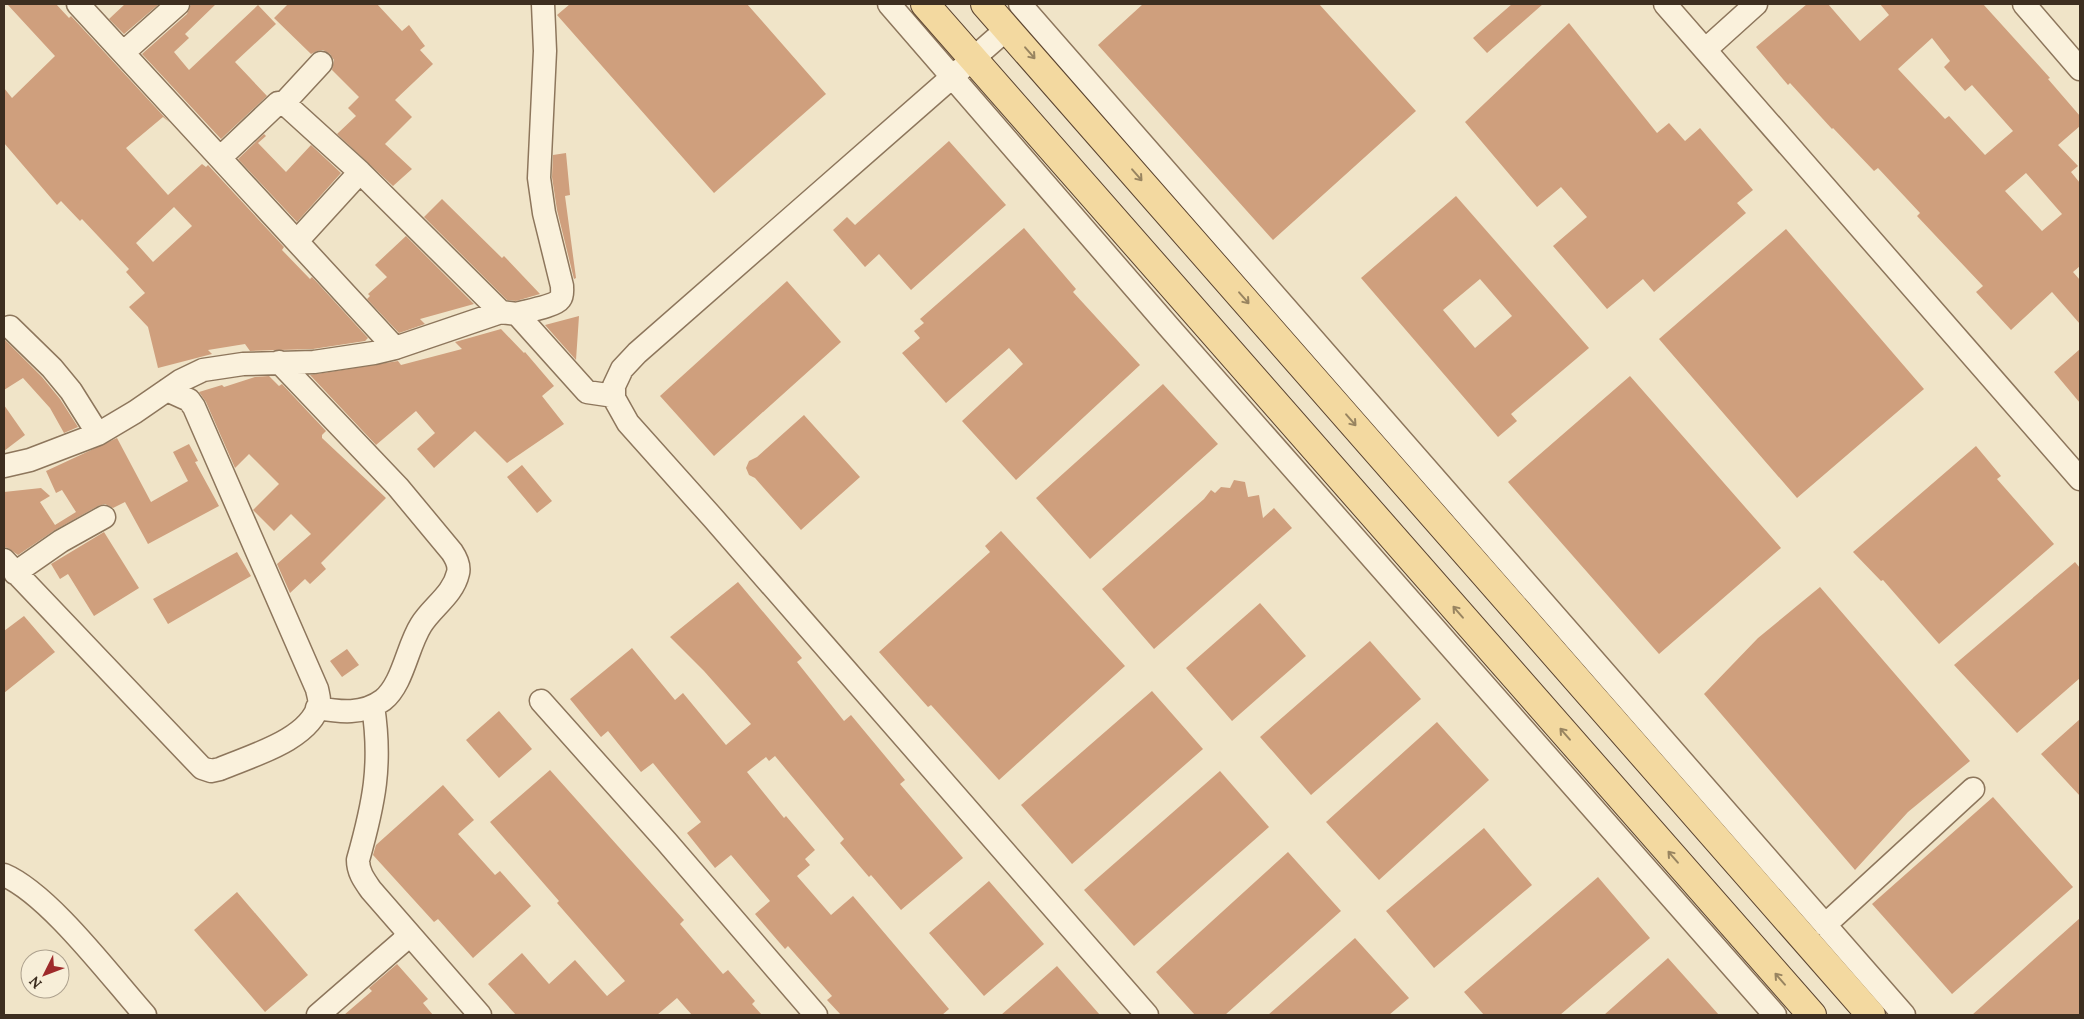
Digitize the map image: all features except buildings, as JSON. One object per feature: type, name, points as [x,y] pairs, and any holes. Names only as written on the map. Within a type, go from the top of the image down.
[{"type":"main road","points":[[925,4],[963,69],[1812,1015]]},
{"type":"main road","points":[[986,4],[1871,1015]]},
{"type":"street","points":[[78,4],[395,348]]},
{"type":"street","points":[[124,52],[178,4]]},
{"type":"street","points":[[4,466],[30,460],[98,434],[191,374],[203,370],[224,366],[279,362],[314,362],[374,353],[509,313],[555,303],[560,299],[562,286],[544,213],[539,178],[545,51],[543,4]]},
{"type":"street","points":[[889,4],[963,69],[1168,326],[1775,1015]]},
{"type":"street","points":[[1020,4],[1904,1015]]},
{"type":"street","points":[[1665,4],[2080,479]]},
{"type":"street","points":[[1705,50],[1756,4]]},
{"type":"street","points":[[2024,4],[2080,69]]},
{"type":"street","points":[[1008,28],[637,353],[622,369],[614,386],[614,396],[619,410],[628,423],[1146,1015]]},
{"type":"street","points":[[284,103],[321,63]]},
{"type":"street","points":[[221,157],[278,102],[284,103],[509,313],[587,392],[614,396]]},
{"type":"street","points":[[297,241],[360,172]]},
{"type":"street","points":[[10,327],[52,368],[71,391],[98,434]]},
{"type":"street","points":[[279,362],[398,486],[447,546],[457,562],[459,571],[455,583],[421,625],[394,688],[384,699],[373,706],[350,712],[317,708]]},
{"type":"street","points":[[104,517],[9,567],[202,768],[211,771],[220,769],[282,743],[303,728],[320,702],[317,689],[194,406],[189,400],[167,390]]},
{"type":"street","points":[[541,701],[635,806],[816,1015]]},
{"type":"street","points":[[373,706],[378,755],[374,797],[358,860],[358,867],[371,890],[403,924],[408,933],[480,1015]]},
{"type":"street","points":[[1825,925],[1973,789]]},
{"type":"street","points":[[4,876],[14,880],[46,905],[76,936],[145,1015]]},
{"type":"street","points":[[318,1015],[402,942],[408,933]]}]
